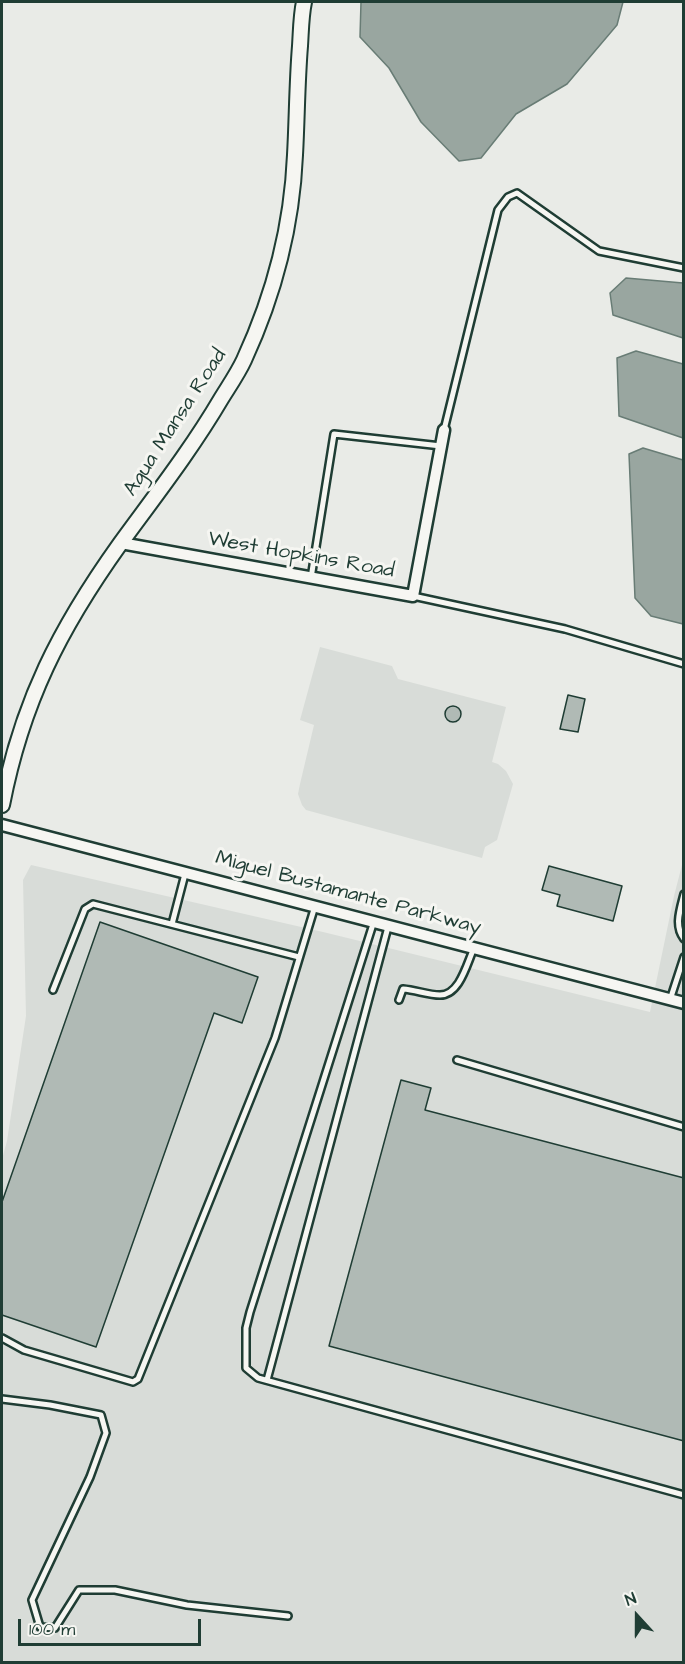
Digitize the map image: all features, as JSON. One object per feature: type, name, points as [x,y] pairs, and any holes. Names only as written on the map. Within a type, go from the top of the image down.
[{"type":"main road","name":"Agua Mansa Road","points":[[2,805],[21,725],[42,671],[70,618],[121,543],[178,467],[214,411],[243,362],[266,305],[281,254],[292,195],[299,52],[304,2]]},
{"type":"street","name":"West Hopkins Road","points":[[121,543],[413,596],[444,430]]},
{"type":"street","name":"Miguel Bustamante Parkway","points":[[2,825],[684,1003]]},
{"type":"lane","points":[[444,430],[498,210],[508,197],[517,193],[599,251],[684,268]]},
{"type":"lane","points":[[311,578],[334,434],[441,446]]},
{"type":"lane","points":[[413,596],[565,629],[684,664]]},
{"type":"lane","points":[[172,924],[185,872]]},
{"type":"lane","points":[[684,894],[678,916],[678,932],[684,939]]},
{"type":"lane","points":[[52,990],[85,909],[93,904],[299,957]]},
{"type":"lane","points":[[2,1338],[24,1350],[133,1382],[138,1379],[275,1038],[315,906]]},
{"type":"lane","points":[[374,921],[246,1328],[246,1368],[258,1378],[684,1495]]},
{"type":"lane","points":[[267,1380],[388,926]]},
{"type":"lane","points":[[399,1000],[403,989],[442,996],[451,992],[460,980],[474,948]]},
{"type":"lane","points":[[670,1000],[684,957]]},
{"type":"lane","points":[[457,1060],[684,1127]]},
{"type":"lane","points":[[2,1399],[101,1415],[106,1433],[90,1477],[32,1600],[40,1627],[55,1628],[79,1590],[115,1590],[187,1605],[288,1616]]},
{"type":"shaded area","points":[[361,2],[623,2],[617,25],[567,84],[516,114],[481,158],[459,161],[421,122],[389,68],[360,37]]},
{"type":"shaded area","points":[[626,278],[683,283],[683,338],[613,315],[610,293]]},
{"type":"shaded area","points":[[636,351],[683,364],[683,438],[619,416],[617,358]]},
{"type":"shaded area","points":[[643,448],[683,460],[683,624],[651,616],[635,598],[629,454]]},
{"type":"shaded area","points":[[320,647],[392,666],[398,679],[506,707],[492,762],[506,771],[513,784],[497,840],[485,847],[482,858],[306,810],[302,805],[298,794],[314,725],[300,720]]},
{"type":"shaded area","points":[[683,861],[683,1662],[2,1662],[2,1159],[7,1141],[26,1016],[23,880],[31,865],[323,932],[650,1012]]},
{"type":"building","points":[[568,695],[585,699],[578,732],[560,729]]},
{"type":"building","points":[[453,706],[461,714],[453,722],[445,714]]},
{"type":"building","points":[[549,866],[622,886],[613,921],[557,906],[560,895],[542,890]]},
{"type":"building","points":[[100,922],[258,977],[242,1023],[214,1013],[96,1347],[2,1315],[2,1202]]},
{"type":"building","points":[[401,1080],[431,1088],[425,1110],[684,1178],[684,1441],[329,1346]]}]
